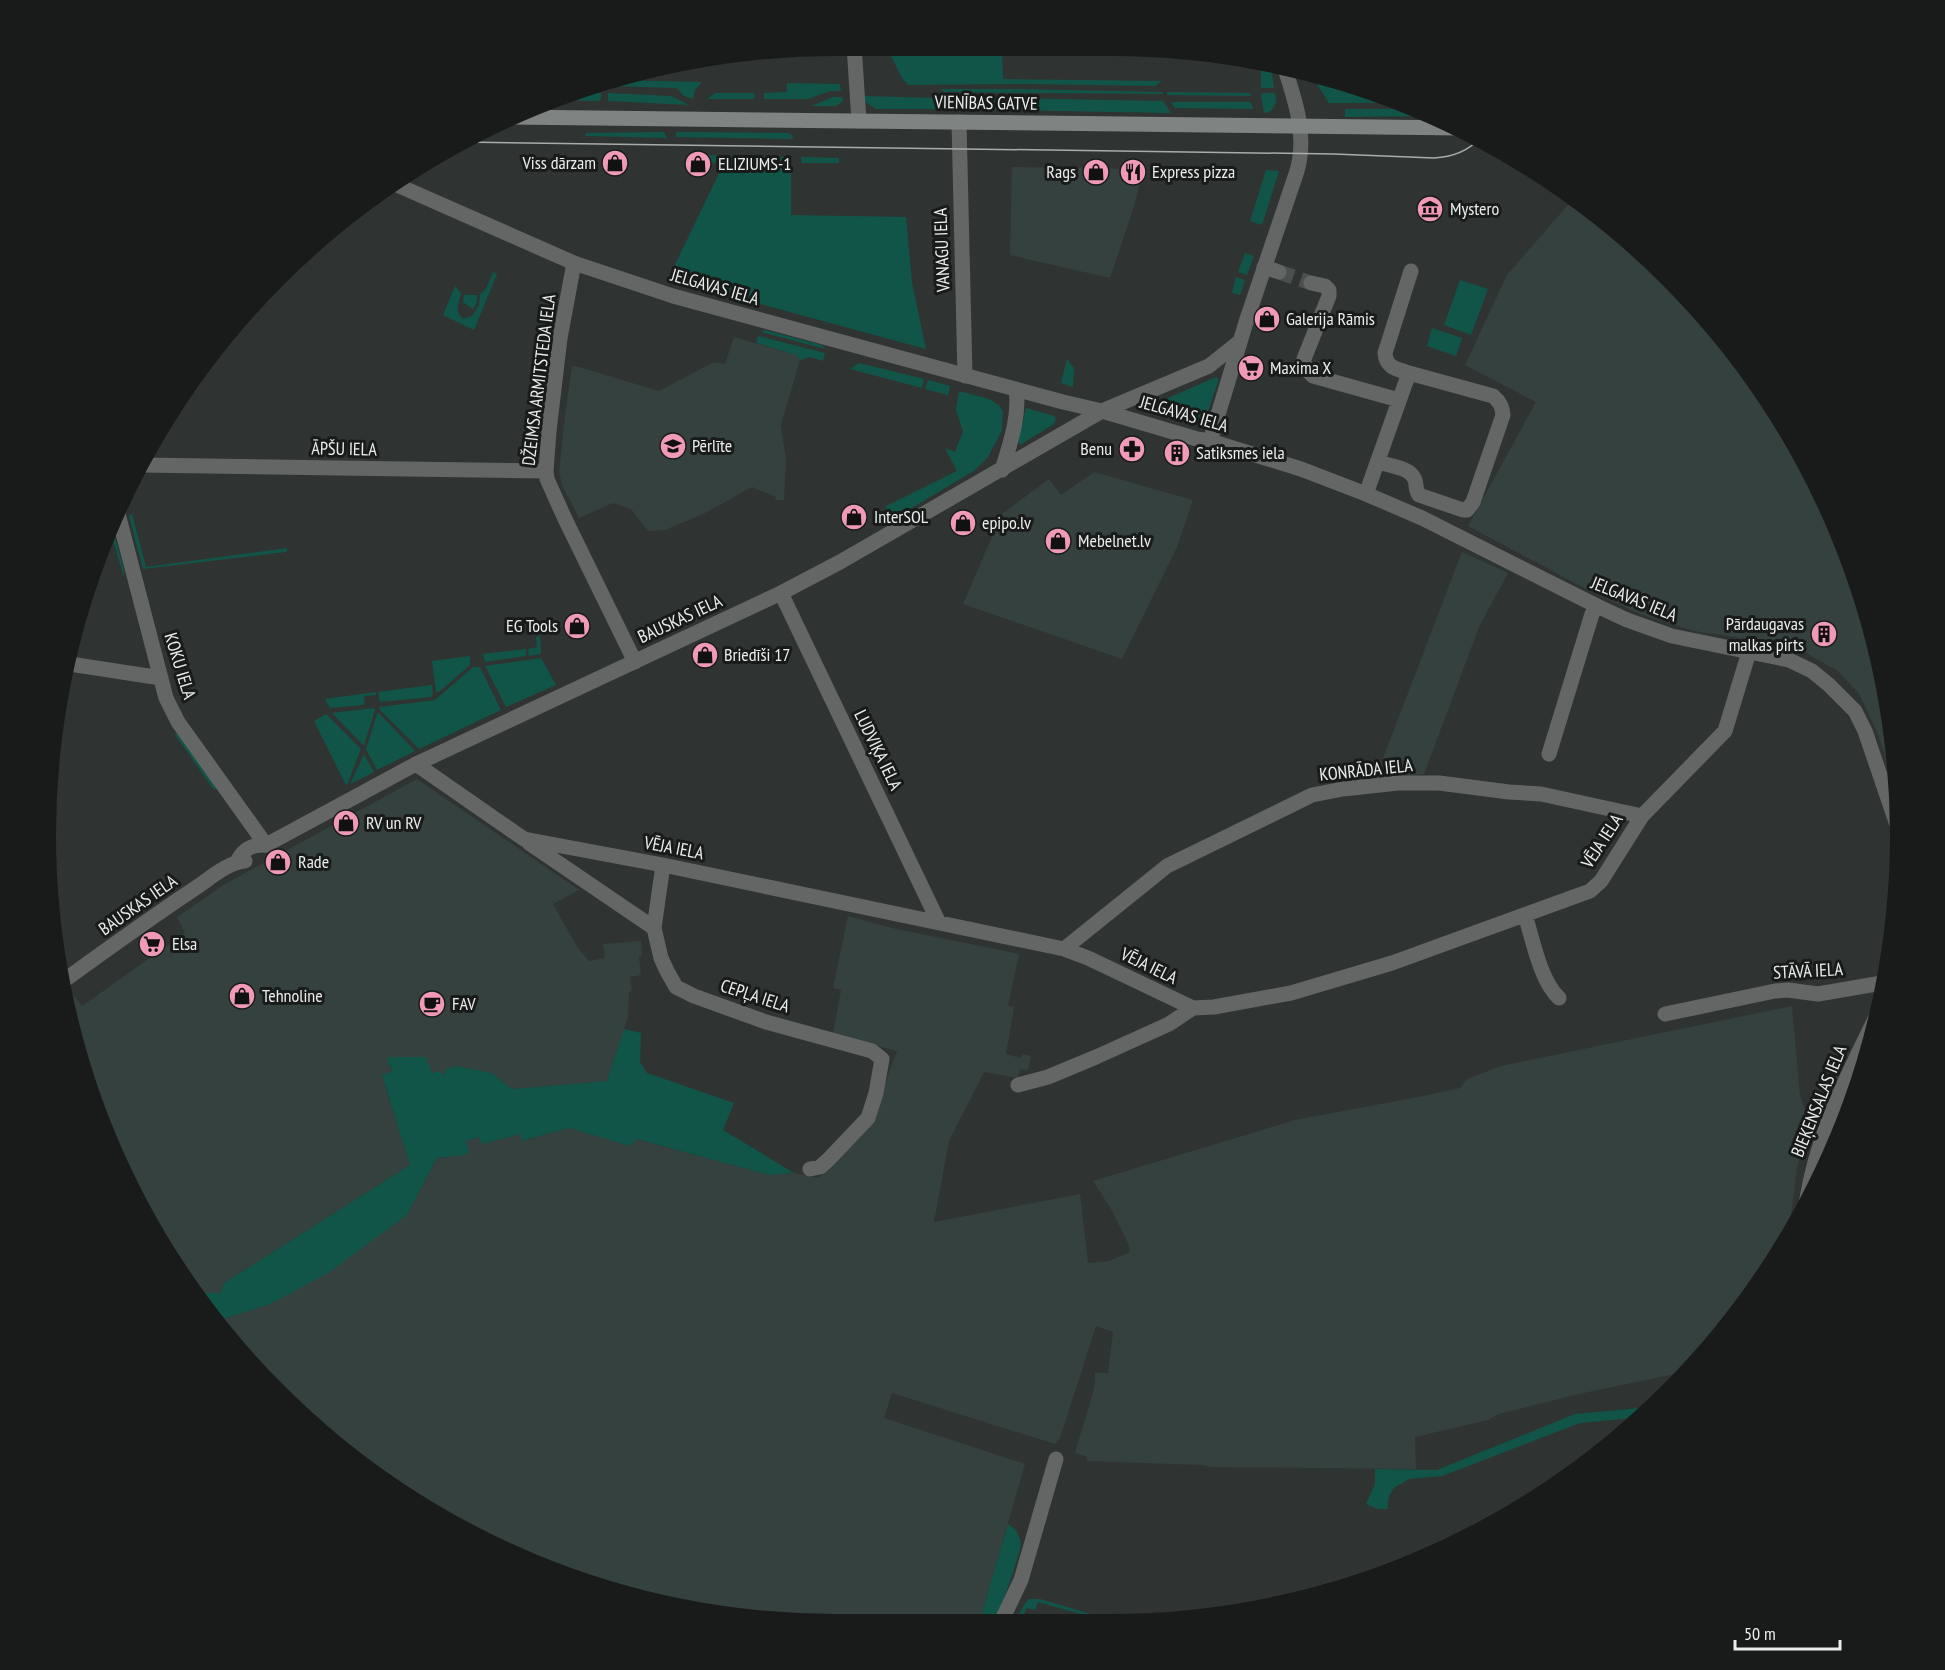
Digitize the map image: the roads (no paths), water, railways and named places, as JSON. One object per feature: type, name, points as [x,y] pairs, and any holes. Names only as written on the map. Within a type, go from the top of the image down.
[{"type":"main road","name":"VIENĪBAS GATVE","points":[[539,114],[859,121],[1436,128]]},
{"type":"street","points":[[855,56],[859,121]]},
{"type":"street","points":[[1210,441],[1239,342],[1271,270],[1298,167],[1302,147],[1301,126],[1287,76]]},
{"type":"street","name":"VANAGU IELA","points":[[959,122],[965,376]]},
{"type":"street","name":"JELGAVAS IELA","points":[[402,187],[574,263],[673,296],[1102,411],[1301,469],[1422,518],[1627,620],[1672,636],[1789,660],[1812,671],[1855,711],[1865,731],[1889,800]]},
{"type":"street","name":"DŽEIMSA ARMITSTEDA IELA","points":[[574,263],[560,338],[549,431],[547,480],[635,662]]},
{"type":"street","points":[[1378,462],[1407,471],[1412,475],[1419,495],[1467,510],[1473,502],[1503,415],[1503,408],[1499,401],[1492,396],[1390,366],[1385,360],[1385,353],[1411,271]]},
{"type":"street","points":[[1311,283],[1325,286],[1329,290],[1329,296],[1304,359],[1305,368],[1312,376],[1399,400]]},
{"type":"street","points":[[1102,411],[1209,366],[1239,342]]},
{"type":"street","points":[[1366,494],[1409,372]]},
{"type":"street","points":[[1002,470],[1010,445],[1017,408],[1016,389]]},
{"type":"street","name":"BAUSKAS IELA","points":[[68,977],[145,922],[237,861],[246,861],[262,853],[266,845],[416,764],[781,593],[1002,470],[1102,411]]},
{"type":"street","name":"ĀPŠU IELA","points":[[149,465],[546,471]]},
{"type":"street","name":"KOKU IELA","points":[[121,524],[166,698],[178,722],[266,845]]},
{"type":"street","name":"LUDVIĶA IELA","points":[[781,593],[939,923]]},
{"type":"street","points":[[1549,754],[1592,614],[1597,606]]},
{"type":"street","name":"VĒJA IELA","points":[[416,764],[524,839],[663,865],[1064,949],[1193,1008],[1214,1007],[1291,993],[1392,963],[1590,891],[1597,886],[1642,816],[1725,731],[1749,652]]},
{"type":"street","points":[[74,665],[161,678]]},
{"type":"street","name":"KONRĀDA IELA","points":[[1064,949],[1167,866],[1312,795],[1398,783],[1439,783],[1541,794],[1642,816]]},
{"type":"street","points":[[524,839],[654,927]]},
{"type":"street","name":"CEPĻA IELA","points":[[663,865],[654,927],[661,958],[676,987],[765,1022],[872,1051],[882,1059],[876,1093],[868,1118],[828,1160],[820,1167],[810,1169]]},
{"type":"street","points":[[1525,915],[1545,976],[1552,991],[1559,998]]},
{"type":"street","name":"STĀVĀ IELA","points":[[1665,1014],[1775,991],[1788,990],[1818,994],[1875,984]]},
{"type":"street","points":[[1018,1085],[1048,1077],[1096,1057],[1169,1024],[1193,1008]]},
{"type":"street","name":"BIEĶENSALAS IELA","points":[[1810,1179],[1821,1140],[1858,1054]]},
{"type":"street","points":[[1005,1614],[1021,1580],[1056,1459]]},
{"type":"tunnel","points":[[1279,272],[1311,283]]},
{"type":"tram line","points":[[478,142],[1334,154],[1434,158],[1459,153],[1472,145]]},
{"type":"place","name":"Viss dārzam","points":[[615,163]]},
{"type":"place","name":"ELIZIUMS-1","points":[[698,164]]},
{"type":"place","name":"Rags","points":[[1096,172]]},
{"type":"place","name":"Express pizza","points":[[1133,172]]},
{"type":"place","name":"Mystero","points":[[1430,209]]},
{"type":"place","name":"Galerija Rāmis","points":[[1267,319]]},
{"type":"place","name":"Maxima X","points":[[1251,368]]},
{"type":"place","name":"Pērlīte","points":[[673,446]]},
{"type":"place","name":"Benu","points":[[1132,449]]},
{"type":"place","name":"Satiksmes iela","points":[[1177,453]]},
{"type":"place","name":"InterSOL","points":[[854,517]]},
{"type":"place","name":"epipo.lv","points":[[963,523]]},
{"type":"place","name":"Mebelnet.lv","points":[[1058,541]]},
{"type":"place","name":"EG Tools","points":[[577,626]]},
{"type":"place","name":"Pārdaugavas malkas pirts","points":[[1824,634]]},
{"type":"place","name":"Briedīši 17","points":[[705,655]]},
{"type":"place","name":"RV un RV","points":[[346,823]]},
{"type":"place","name":"Rade","points":[[278,862]]},
{"type":"place","name":"Elsa","points":[[152,944]]},
{"type":"place","name":"Tehnoline","points":[[242,996]]},
{"type":"place","name":"FAV","points":[[432,1004]]}]
